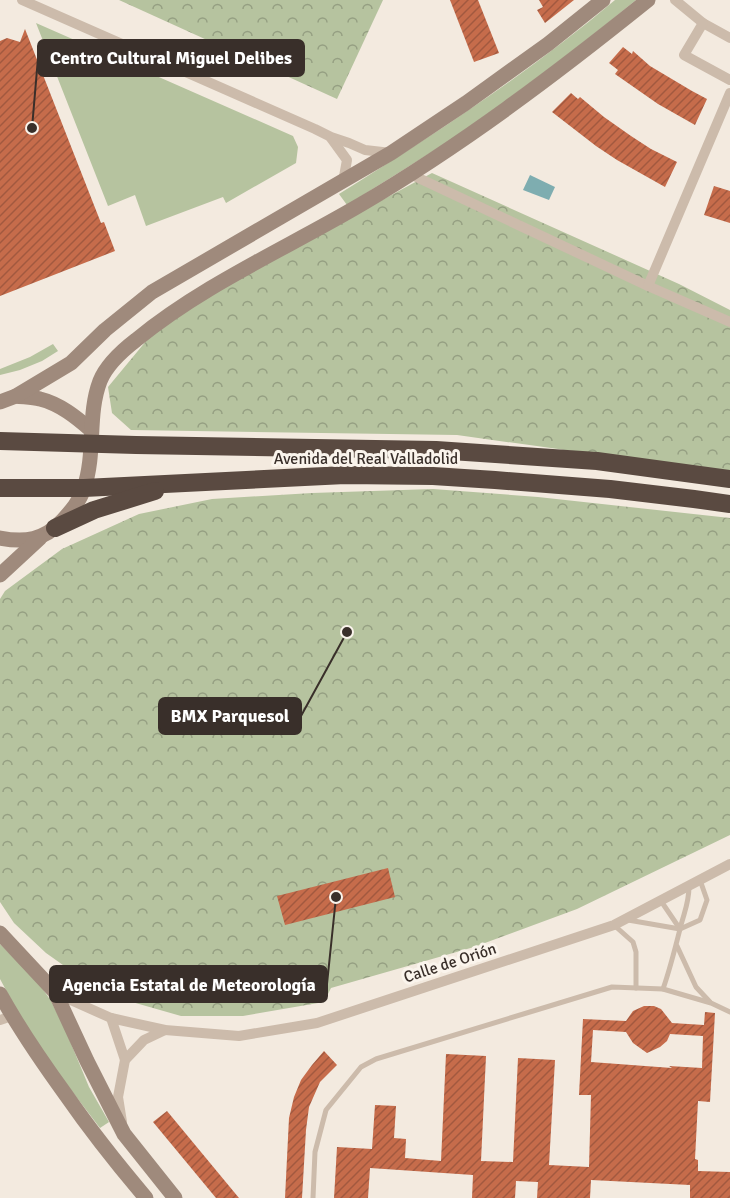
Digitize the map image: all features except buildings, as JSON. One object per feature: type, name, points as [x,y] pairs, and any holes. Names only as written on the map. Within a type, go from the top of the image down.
[{"type":"highway","name":"Avenida del Real Valladolid","points":[[0,441],[91,437],[436,450],[597,461],[730,479]]},
{"type":"highway","name":"Avenida del Real Valladolid","points":[[0,488],[84,488],[345,475],[433,476],[610,489],[730,504]]},
{"type":"highway","points":[[55,528],[94,510],[182,482]]},
{"type":"main road","points":[[0,402],[16,396],[71,363],[105,330],[152,292],[392,153],[548,44],[603,0]]},
{"type":"main road","points":[[0,575],[40,538],[55,528],[79,500],[89,466],[95,398],[101,379],[119,354],[159,321],[202,293],[339,217],[410,174],[535,89],[648,0]]},
{"type":"main road","points":[[16,396],[40,399],[58,406],[72,414],[91,437]]},
{"type":"main road","points":[[0,538],[12,541],[40,538]]},
{"type":"main road","points":[[0,934],[55,992],[124,1134],[175,1198]]},
{"type":"main road","points":[[0,994],[6,1018],[146,1198]]},
{"type":"street","points":[[22,0],[331,137],[365,150],[392,153]]},
{"type":"street","points":[[675,0],[703,23],[730,38]]},
{"type":"street","points":[[703,23],[684,55],[730,80]]},
{"type":"street","points":[[648,286],[730,93]]},
{"type":"street","points":[[331,137],[347,160],[343,182]]},
{"type":"street","points":[[410,174],[730,322]]},
{"type":"street","name":"Calle de Orión","points":[[55,992],[111,1018],[165,1030],[239,1036],[317,1023],[619,922],[730,864]]},
{"type":"street","points":[[111,1018],[126,1060]]},
{"type":"street","points":[[124,1134],[118,1097],[126,1060],[144,1040],[165,1030]]},
{"type":"lane","points":[[619,922],[680,928],[700,920],[707,900],[700,880]]},
{"type":"lane","points":[[663,989],[689,900],[689,886]]},
{"type":"lane","points":[[661,901],[680,928]]},
{"type":"lane","points":[[619,922],[633,942],[636,952],[636,988]]},
{"type":"lane","points":[[677,945],[696,987],[711,1003]]},
{"type":"lane","points":[[313,1198],[315,1152],[326,1110],[361,1067],[376,1059],[612,987],[663,989],[711,1003],[730,1012]]},
{"type":"green space","points":[[119,0],[383,0],[337,99]]},
{"type":"green space","points":[[615,0],[636,0],[570,53],[479,120],[347,205],[339,194],[481,102],[583,27]]},
{"type":"green space","points":[[36,23],[293,136],[298,147],[296,163],[226,203],[223,197],[146,226],[135,195],[108,206]]},
{"type":"green space","points":[[432,173],[679,284],[730,310],[730,473],[457,435],[131,430],[112,413],[108,387],[166,317]]},
{"type":"green space","points":[[53,344],[58,351],[42,361],[0,375],[0,369],[30,357]]},
{"type":"green space","points":[[433,489],[538,497],[730,518],[730,835],[577,909],[474,947],[331,988],[324,1002],[243,1016],[181,1016],[104,994],[46,953],[14,923],[0,902],[0,599],[5,591],[62,549],[139,514],[212,499]]},
{"type":"green space","points":[[0,944],[38,982],[51,1001],[89,1087],[109,1122],[100,1128],[52,1065],[19,1014],[0,979]]},
{"type":"water","points":[[530,175],[555,187],[549,200],[523,190]]},
{"type":"place","name":"Centro Cultural Miguel Delibes","points":[[32,128]]},
{"type":"place","name":"BMX Parquesol","points":[[347,632]]},
{"type":"place","name":"Agencia Estatal de Meteorología","points":[[336,897]]}]
